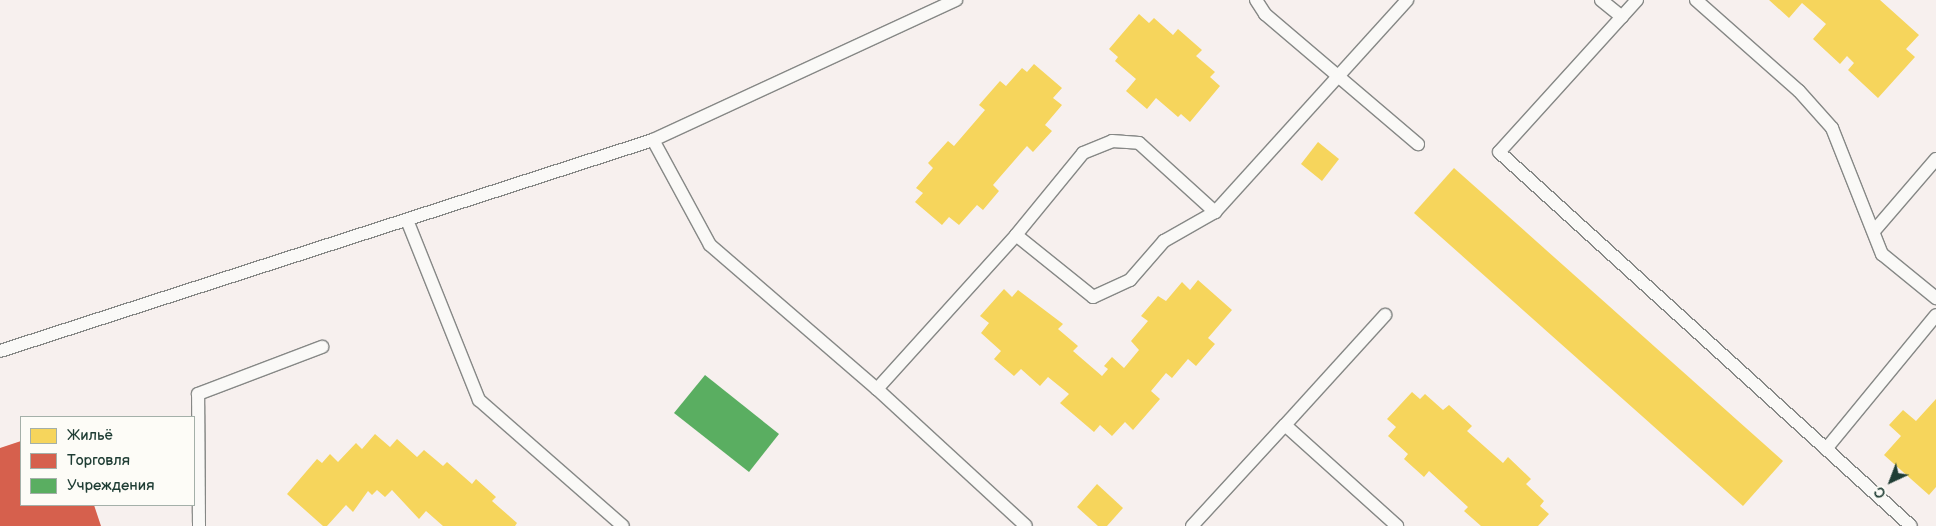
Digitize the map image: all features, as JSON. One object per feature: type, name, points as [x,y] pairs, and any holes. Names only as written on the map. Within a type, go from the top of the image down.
[{"type":"lane","points":[[0,351],[653,140],[956,0]]},
{"type":"lane","points":[[1256,0],[1265,14],[1418,144]]},
{"type":"lane","points":[[1016,235],[1093,297],[1130,280],[1164,241],[1215,212],[1407,0]]},
{"type":"lane","points":[[1601,0],[1622,17]]},
{"type":"lane","points":[[1637,0],[1499,152],[1911,526]]},
{"type":"lane","points":[[1696,0],[1798,91],[1832,128],[1882,254],[1936,298]]},
{"type":"lane","points":[[653,140],[710,245],[877,390],[1026,526]]},
{"type":"lane","points":[[877,390],[1016,235],[1083,153],[1112,141],[1138,143],[1215,212]]},
{"type":"lane","points":[[1874,231],[1936,158]]},
{"type":"lane","points":[[407,220],[479,400],[624,526]]},
{"type":"lane","points":[[1192,526],[1385,315]]},
{"type":"lane","points":[[1826,449],[1936,315]]},
{"type":"lane","points":[[199,526],[196,438],[198,394],[322,347]]},
{"type":"lane","points":[[1285,425],[1397,526]]},
{"type":"building: Жильё","points":[[1769,0],[1880,0],[1919,35],[1906,49],[1915,57],[1878,98],[1848,70],[1854,63],[1847,56],[1840,64],[1813,39],[1826,24],[1802,3],[1789,18]]},
{"type":"building: Жильё","points":[[1139,14],[1149,23],[1154,18],[1173,35],[1178,29],[1202,50],[1196,56],[1215,72],[1210,77],[1220,86],[1190,122],[1181,114],[1178,117],[1156,98],[1147,109],[1126,91],[1136,79],[1115,61],[1118,57],[1109,49]]},
{"type":"building: Жильё","points":[[1034,64],[1062,88],[1053,98],[1062,105],[1045,125],[1052,131],[1033,152],[1027,146],[993,185],[999,191],[983,210],[977,205],[959,225],[949,217],[942,225],[915,202],[923,193],[916,188],[933,168],[928,163],[948,141],[954,146],[985,110],[979,105],[1000,81],[1006,86],[1022,68],[1027,72]]},
{"type":"building: Жильё","points":[[1318,142],[1339,159],[1322,181],[1301,164]]},
{"type":"building: Жильё","points":[[1454,168],[1783,461],[1743,506],[1414,213]]},
{"type":"building: Жильё","points":[[1198,280],[1232,310],[1208,338],[1215,344],[1196,366],[1188,359],[1172,378],[1166,373],[1151,391],[1160,399],[1133,430],[1125,422],[1112,436],[1100,425],[1094,432],[1060,403],[1069,394],[1048,377],[1040,386],[1021,369],[1014,376],[994,359],[1001,351],[981,333],[989,323],[980,316],[1004,289],[1012,297],[1018,290],[1063,324],[1058,329],[1078,346],[1073,351],[1102,376],[1108,369],[1104,366],[1112,357],[1124,368],[1139,350],[1131,341],[1148,321],[1141,316],[1158,296],[1166,301],[1182,282],[1190,290]]},
{"type":"building: Жильё","points":[[1412,392],[1420,399],[1425,394],[1443,410],[1449,405],[1472,426],[1467,431],[1503,463],[1508,457],[1531,479],[1526,484],[1544,501],[1540,506],[1549,514],[1538,526],[1481,526],[1464,511],[1468,507],[1429,471],[1424,477],[1404,459],[1408,454],[1388,436],[1396,427],[1387,419]]},
{"type":"building: Жильё","points":[[1936,399],[1936,487],[1929,495],[1884,455],[1901,436],[1889,425],[1903,410],[1916,421]]},
{"type":"building: Жильё","points":[[375,434],[390,447],[397,439],[417,457],[424,450],[443,466],[447,462],[472,484],[476,479],[496,497],[492,501],[517,523],[515,526],[443,526],[426,511],[419,519],[392,490],[385,497],[377,490],[372,495],[368,491],[353,512],[346,505],[327,526],[323,526],[287,494],[317,459],[322,463],[330,454],[338,462],[356,443],[362,449]]},
{"type":"building: Жильё","points":[[1097,484],[1123,508],[1107,526],[1098,526],[1077,507]]},
{"type":"building: Торговля","points":[[20,441],[20,506],[94,506],[101,526],[0,526],[0,448]]},
{"type":"building: Учреждения","points":[[705,375],[779,434],[749,472],[674,413]]}]
